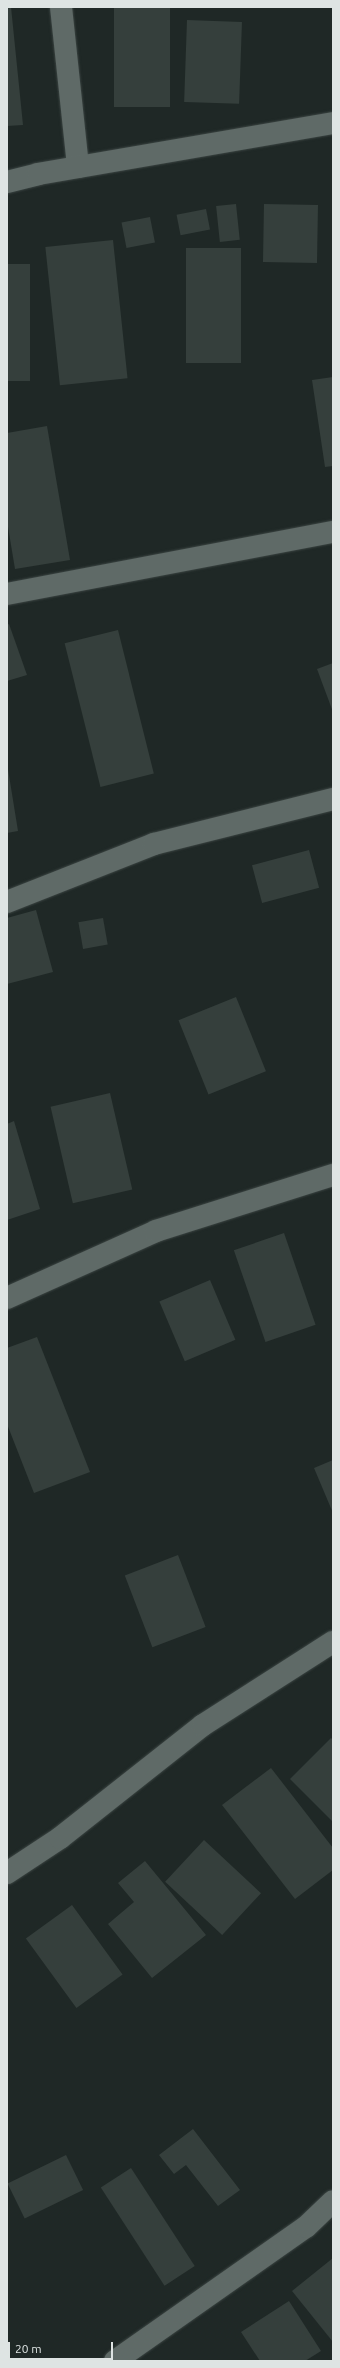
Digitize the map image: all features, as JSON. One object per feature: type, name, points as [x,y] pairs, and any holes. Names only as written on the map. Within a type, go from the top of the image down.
[{"type":"street","points":[[61,7],[78,167]]},
{"type":"street","points":[[7,182],[78,167],[333,123]]},
{"type":"street","points":[[7,594],[333,532]]},
{"type":"street","points":[[7,902],[154,844],[333,799]]},
{"type":"street","points":[[7,1298],[156,1231],[333,1175]]},
{"type":"street","points":[[7,1873],[60,1838],[203,1725],[333,1642]]},
{"type":"street","points":[[115,2361],[306,2227],[333,2202]]},
{"type":"building","points":[[7,7],[11,7],[23,125],[7,126]]},
{"type":"building","points":[[114,7],[170,7],[170,107],[114,107]]},
{"type":"building","points":[[187,20],[242,22],[239,104],[184,102]]},
{"type":"building","points":[[236,204],[240,240],[220,242],[216,206]]},
{"type":"building","points":[[264,204],[318,205],[317,263],[263,262]]},
{"type":"building","points":[[206,209],[210,230],[181,235],[177,215]]},
{"type":"building","points":[[150,217],[155,243],[126,248],[122,223]]},
{"type":"building","points":[[113,240],[128,378],[60,385],[45,247]]},
{"type":"building","points":[[186,248],[241,248],[241,363],[186,363]]},
{"type":"building","points":[[7,264],[30,264],[30,381],[7,381]]},
{"type":"building","points":[[333,377],[333,466],[325,467],[312,380]]},
{"type":"building","points":[[47,426],[70,560],[15,569],[7,521],[7,433]]},
{"type":"building","points":[[9,624],[27,675],[7,681],[7,625]]},
{"type":"building","points":[[118,630],[154,774],[100,787],[65,643]]},
{"type":"building","points":[[333,663],[333,712],[317,669]]},
{"type":"building","points":[[7,763],[18,831],[7,833]]},
{"type":"building","points":[[309,850],[319,888],[262,903],[252,865]]},
{"type":"building","points":[[36,910],[53,972],[7,984],[7,918]]},
{"type":"building","points":[[103,918],[108,945],[83,949],[78,922]]},
{"type":"building","points":[[236,997],[266,1071],[208,1094],[179,1020]]},
{"type":"building","points":[[110,1093],[132,1189],[73,1203],[51,1107]]},
{"type":"building","points":[[14,1121],[40,1209],[7,1220],[7,1124]]},
{"type":"building","points":[[284,1233],[316,1325],[265,1342],[234,1250]]},
{"type":"building","points":[[210,1280],[235,1340],[185,1361],[159,1301]]},
{"type":"building","points":[[37,1337],[90,1472],[34,1493],[7,1424],[7,1348]]},
{"type":"building","points":[[333,1460],[333,1513],[314,1468]]},
{"type":"building","points":[[178,1555],[206,1627],[152,1647],[125,1575]]},
{"type":"building","points":[[331,1738],[333,1740],[333,1822],[290,1779]]},
{"type":"building","points":[[271,1768],[333,1848],[333,1870],[295,1899],[222,1805]]},
{"type":"building","points":[[204,1840],[261,1893],[222,1935],[165,1882]]},
{"type":"building","points":[[145,1861],[206,1935],[152,1978],[108,1924],[134,1902],[118,1883]]},
{"type":"building","points":[[72,1905],[123,1975],[76,2008],[26,1939]]},
{"type":"building","points":[[193,2129],[240,2190],[218,2206],[186,2165],[174,2174],[159,2155]]},
{"type":"building","points":[[66,2155],[83,2190],[25,2219],[8,2183]]},
{"type":"building","points":[[131,2168],[195,2266],[165,2286],[101,2188]]},
{"type":"building","points":[[333,2258],[333,2342],[292,2291]]},
{"type":"building","points":[[289,2301],[321,2351],[305,2361],[260,2361],[241,2332]]}]
